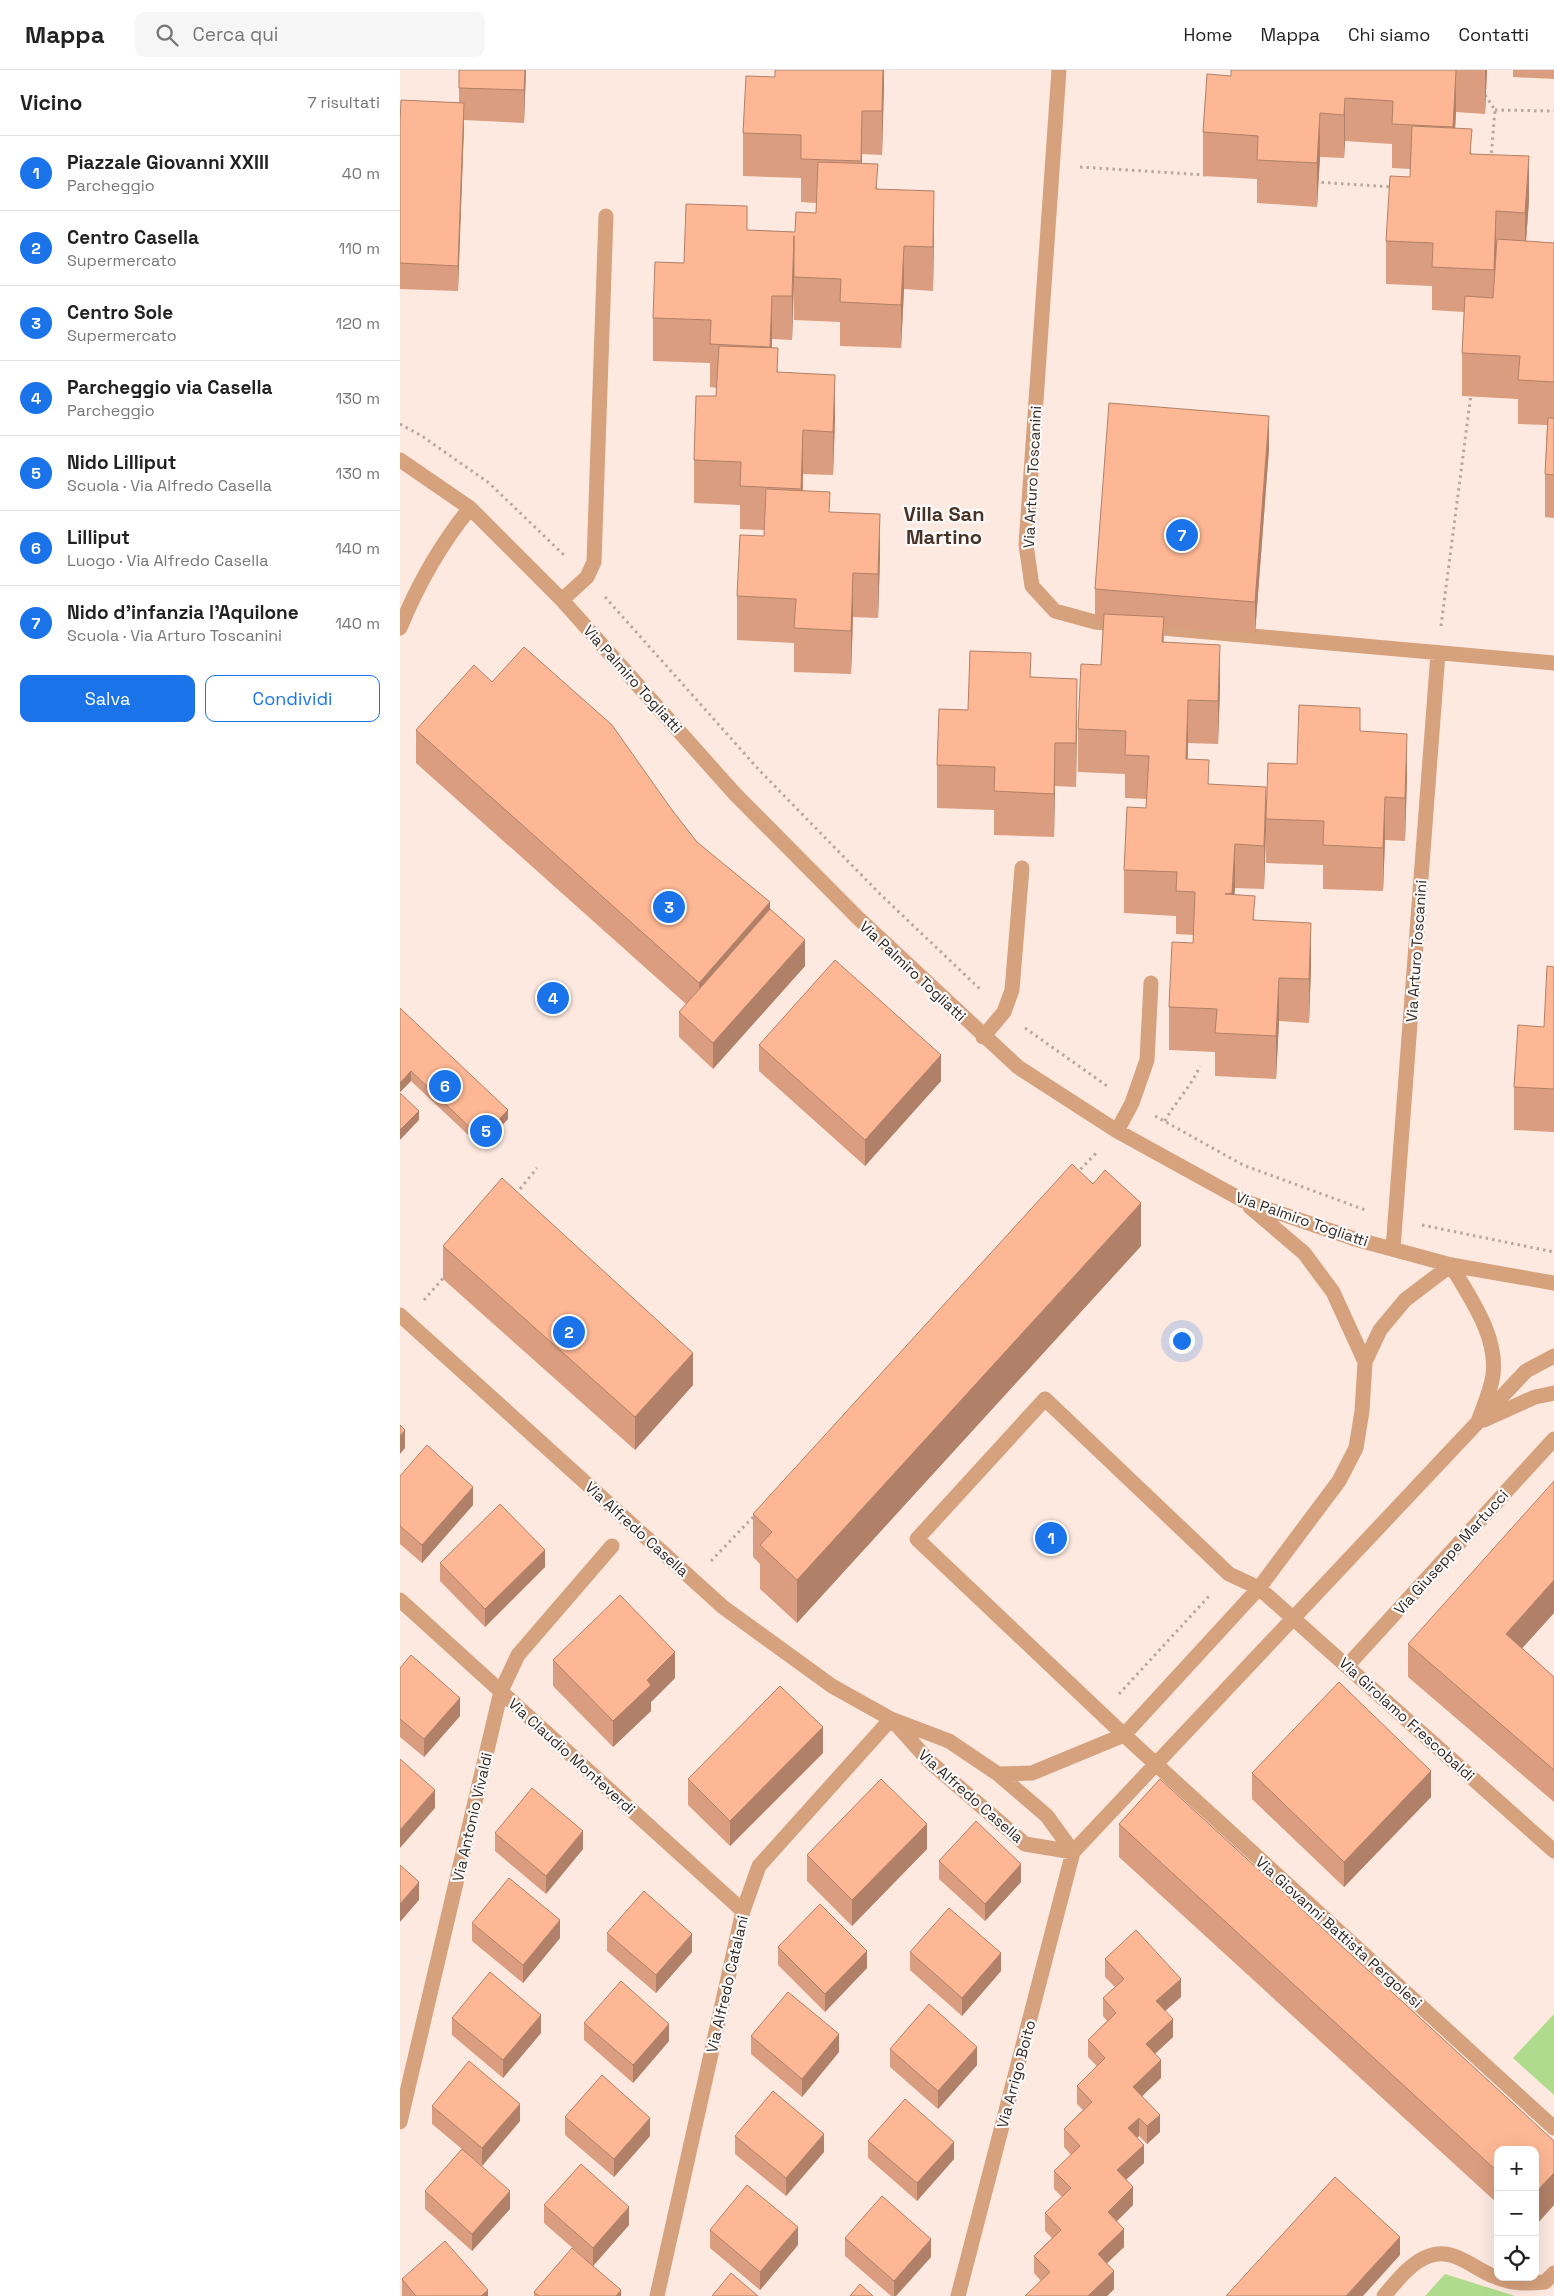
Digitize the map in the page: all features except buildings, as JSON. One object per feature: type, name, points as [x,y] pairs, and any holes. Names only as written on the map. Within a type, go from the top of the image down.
[{"type":"street","name":"Via Arturo Toscanini","points":[[1059,70],[1026,545],[1032,586],[1055,611],[1095,622],[1255,634],[1438,653],[1554,662]]},
{"type":"street","points":[[562,600],[587,577],[594,562],[606,216]]},
{"type":"street","name":"Via Palmiro Togliatti","points":[[400,460],[470,508],[562,600],[735,794],[858,918],[983,1037],[1018,1067],[1117,1130],[1244,1201],[1355,1239],[1451,1265],[1554,1284]]},
{"type":"street","points":[[400,628],[416,588],[455,527],[470,508]]},
{"type":"street","name":"Via Arturo Toscanini","points":[[1393,1249],[1438,653]]},
{"type":"street","points":[[983,1037],[1004,1012],[1012,990],[1022,868]]},
{"type":"street","points":[[1117,1130],[1132,1103],[1147,1060],[1151,983]]},
{"type":"street","points":[[1244,1201],[1304,1253],[1334,1292],[1365,1362]]},
{"type":"street","points":[[998,1774],[1039,1771],[1124,1736],[1259,1588],[1339,1481],[1356,1448],[1362,1411],[1365,1362],[1380,1330],[1405,1300],[1451,1265],[1479,1314],[1490,1340],[1493,1374],[1478,1423]]},
{"type":"street","name":"Via Alfredo Casella","points":[[400,1315],[723,1607],[832,1686],[891,1719],[948,1741],[998,1774],[1047,1816],[1073,1852]]},
{"type":"street","points":[[1073,1852],[1526,1371],[1554,1356]]},
{"type":"street","points":[[1478,1423],[1535,1397],[1554,1393]]},
{"type":"street","name":"Via Giovanni Battista Pergolesi","points":[[1229,1574],[1045,1399],[917,1539],[1124,1736],[1554,2128]]},
{"type":"street","name":"Via Giuseppe Martucci","points":[[1348,1665],[1554,1439]]},
{"type":"street","name":"Via Antonio Vivaldi","points":[[400,2122],[501,1691],[518,1655],[612,1546]]},
{"type":"street","name":"Via Girolamo Frescobaldi","points":[[1229,1574],[1259,1588],[1348,1665],[1554,1851]]},
{"type":"street","name":"Via Claudio Monteverdi","points":[[400,1600],[743,1912]]},
{"type":"street","name":"Via Alfredo Casella","points":[[891,1719],[930,1762],[1025,1844],[1073,1852]]},
{"type":"street","name":"Via Alfredo Catalani","points":[[657,2296],[743,1912],[759,1866],[891,1719]]},
{"type":"street","name":"Via Arrigo Boito","points":[[958,2296],[1073,1852]]},
{"type":"street","points":[[1384,2296],[1407,2271],[1430,2255],[1455,2255],[1493,2276],[1524,2285],[1551,2282]]},
{"type":"path","points":[[1484,94],[1495,110],[1490,166]]},
{"type":"path","points":[[1495,110],[1554,111]]},
{"type":"path","points":[[1052,165],[1211,176]]},
{"type":"path","points":[[1310,182],[1399,188]]},
{"type":"path","points":[[1438,653],[1472,392]]},
{"type":"path","points":[[400,424],[422,436],[489,483],[587,577],[760,771],[880,894],[1004,1012],[1132,1103],[1243,1165],[1362,1210],[1396,1219],[1554,1252]]},
{"type":"path","points":[[1164,1121],[1193,1082],[1200,1066]]},
{"type":"path","points":[[1069,1181],[1117,1130]]},
{"type":"path","points":[[514,1196],[537,1168]]},
{"type":"path","points":[[419,1305],[451,1269]]},
{"type":"path","points":[[693,1580],[762,1508]]},
{"type":"path","points":[[1101,1714],[1229,1574]]},
{"type":"green space","points":[[1554,2014],[1554,2095],[1513,2058]]},
{"type":"green space","points":[[1445,2274],[1515,2296],[1425,2296]]},
{"type":"place","name":"Nido d'infanzia l'Aquilone","points":[[1182,535]]},
{"type":"place","name":"Centro Sole","points":[[669,907]]},
{"type":"place","name":"Parcheggio via Casella","points":[[553,998]]},
{"type":"place","name":"Lilliput","points":[[445,1086]]},
{"type":"place","name":"Nido Lilliput","points":[[486,1131]]},
{"type":"place","name":"Centro Casella","points":[[569,1332]]},
{"type":"place","name":"Piazzale Giovanni XXIII","points":[[1051,1538]]},
{"type":"district","name":"Villa San Martino","points":[[944,526]]}]
